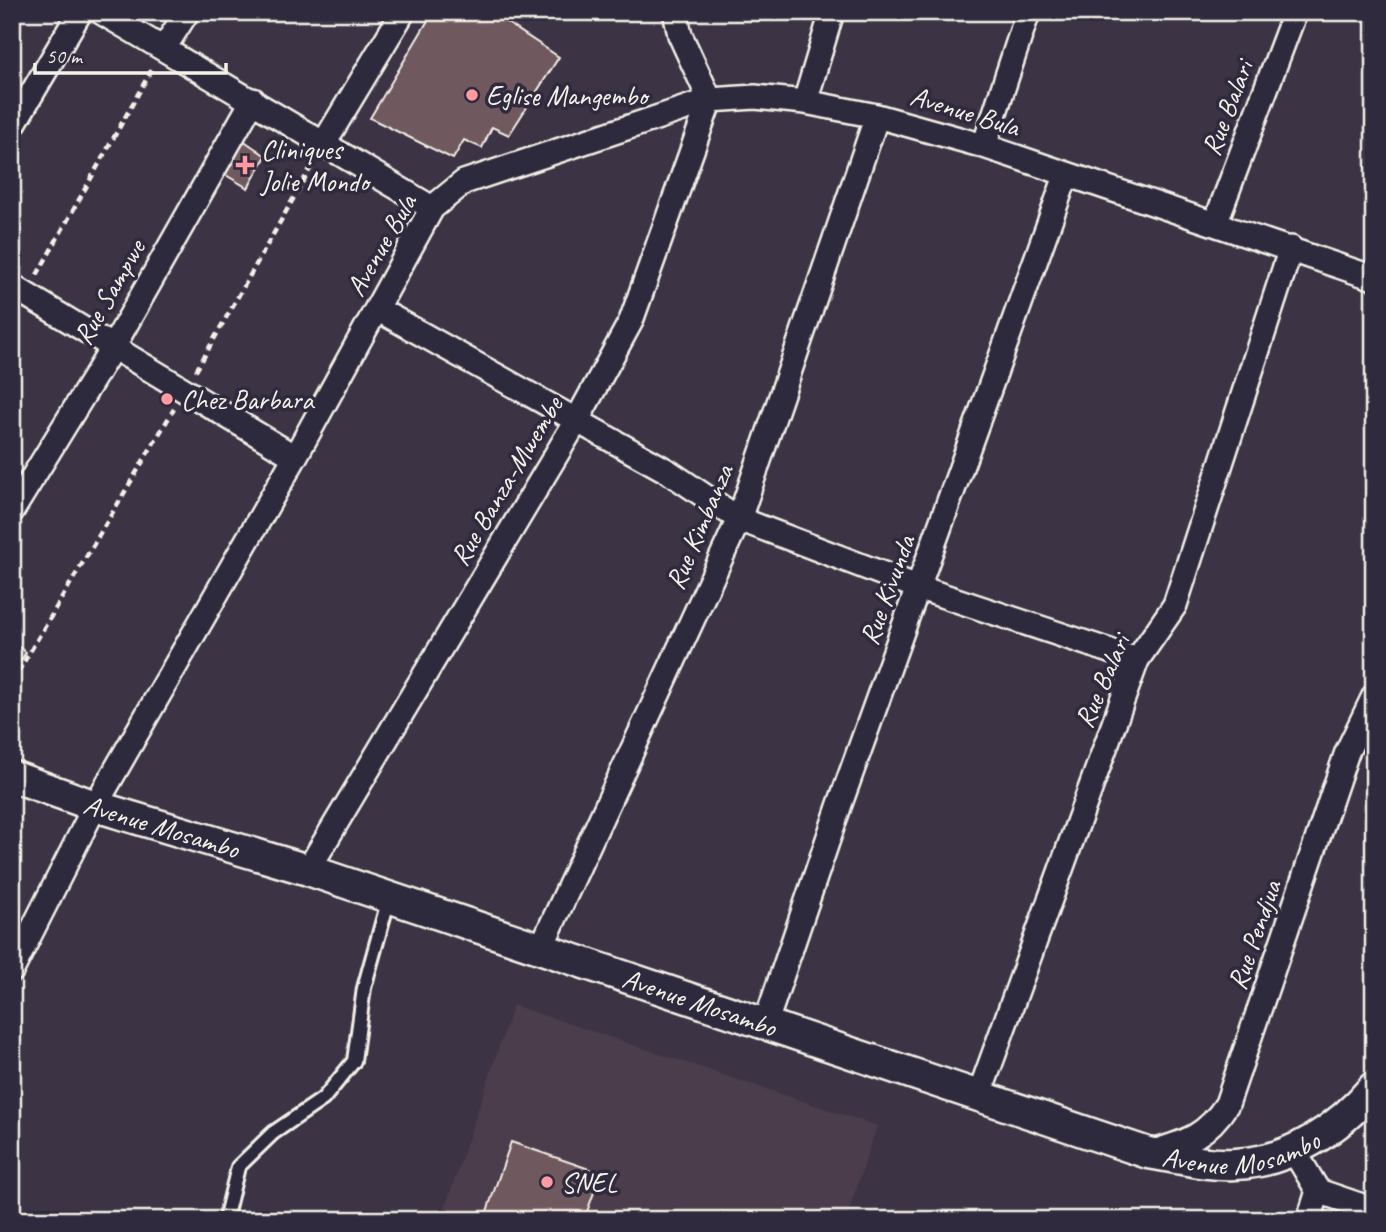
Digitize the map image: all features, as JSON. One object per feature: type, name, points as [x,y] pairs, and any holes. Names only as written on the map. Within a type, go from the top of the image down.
[{"type":"street","points":[[12,127],[80,12]]},
{"type":"street","points":[[101,12],[432,208]]},
{"type":"street","points":[[164,48],[187,12]]},
{"type":"street","points":[[324,143],[403,12]]},
{"type":"street","points":[[675,12],[680,35],[710,100]]},
{"type":"street","points":[[805,102],[832,12]]},
{"type":"street","points":[[984,146],[1028,12]]},
{"type":"street","name":"Rue Balari","points":[[1215,224],[1295,12]]},
{"type":"street","name":"Avenue Bula","points":[[12,970],[94,806],[295,457],[432,208],[464,182],[546,152],[710,100],[755,97],[805,102],[877,116],[984,146],[1066,176],[1291,248],[1374,278]]},
{"type":"street","name":"Rue Sampwe","points":[[12,511],[113,347],[253,100]]},
{"type":"street","name":"Rue Banza-Mwembe","points":[[308,870],[577,420],[631,321],[710,100]]},
{"type":"street","name":"Rue Kimbanza","points":[[541,948],[738,519],[877,116]]},
{"type":"street","name":"Rue Kivunda","points":[[765,1025],[840,804],[1066,176]]},
{"type":"street","name":"Rue Balari","points":[[978,1098],[1137,660],[1175,605],[1291,248]]},
{"type":"street","points":[[19,290],[295,457]]},
{"type":"street","points":[[377,309],[669,472],[738,519],[920,587],[1137,660]]},
{"type":"street","name":"Rue Pendjua","points":[[1148,1153],[1193,1140],[1216,1121],[1227,1104],[1347,752],[1374,696]]},
{"type":"street","name":"Avenue Mosambo","points":[[12,776],[94,806],[308,870],[978,1098],[1148,1153],[1235,1164],[1273,1158],[1313,1140],[1344,1119],[1374,1087]]},
{"type":"street","points":[[1293,1149],[1318,1191],[1374,1210]]},
{"type":"street","points":[[1308,1220],[1318,1191]]},
{"type":"lane","points":[[225,1220],[238,1167],[273,1133],[323,1099],[354,1061],[364,988],[389,897]]},
{"type":"path","points":[[19,290],[164,48]]},
{"type":"path","points":[[12,682],[185,391],[324,143]]},
{"type":"shaded area","name":"SNEL","points":[[513,1005],[877,1126],[846,1220],[441,1220]]},
{"type":"building","points":[[433,12],[491,12],[559,57],[509,135],[492,127],[482,148],[464,140],[453,159],[370,118]]},
{"type":"building","name":"Cliniques Jolie Mondo","points":[[243,140],[266,156],[248,188],[224,174]]},
{"type":"building","points":[[12,643],[26,652],[12,675]]},
{"type":"building","name":"SNEL","points":[[511,1142],[601,1173],[584,1220],[484,1220]]},
{"type":"place","name":"Eglise Mangembo","points":[[472,95]]},
{"type":"place","name":"Cliniques Jolie Mondo","points":[[245,165]]},
{"type":"place","name":"Chez Barbara","points":[[167,399]]},
{"type":"place","name":"SNEL","points":[[547,1182]]}]
